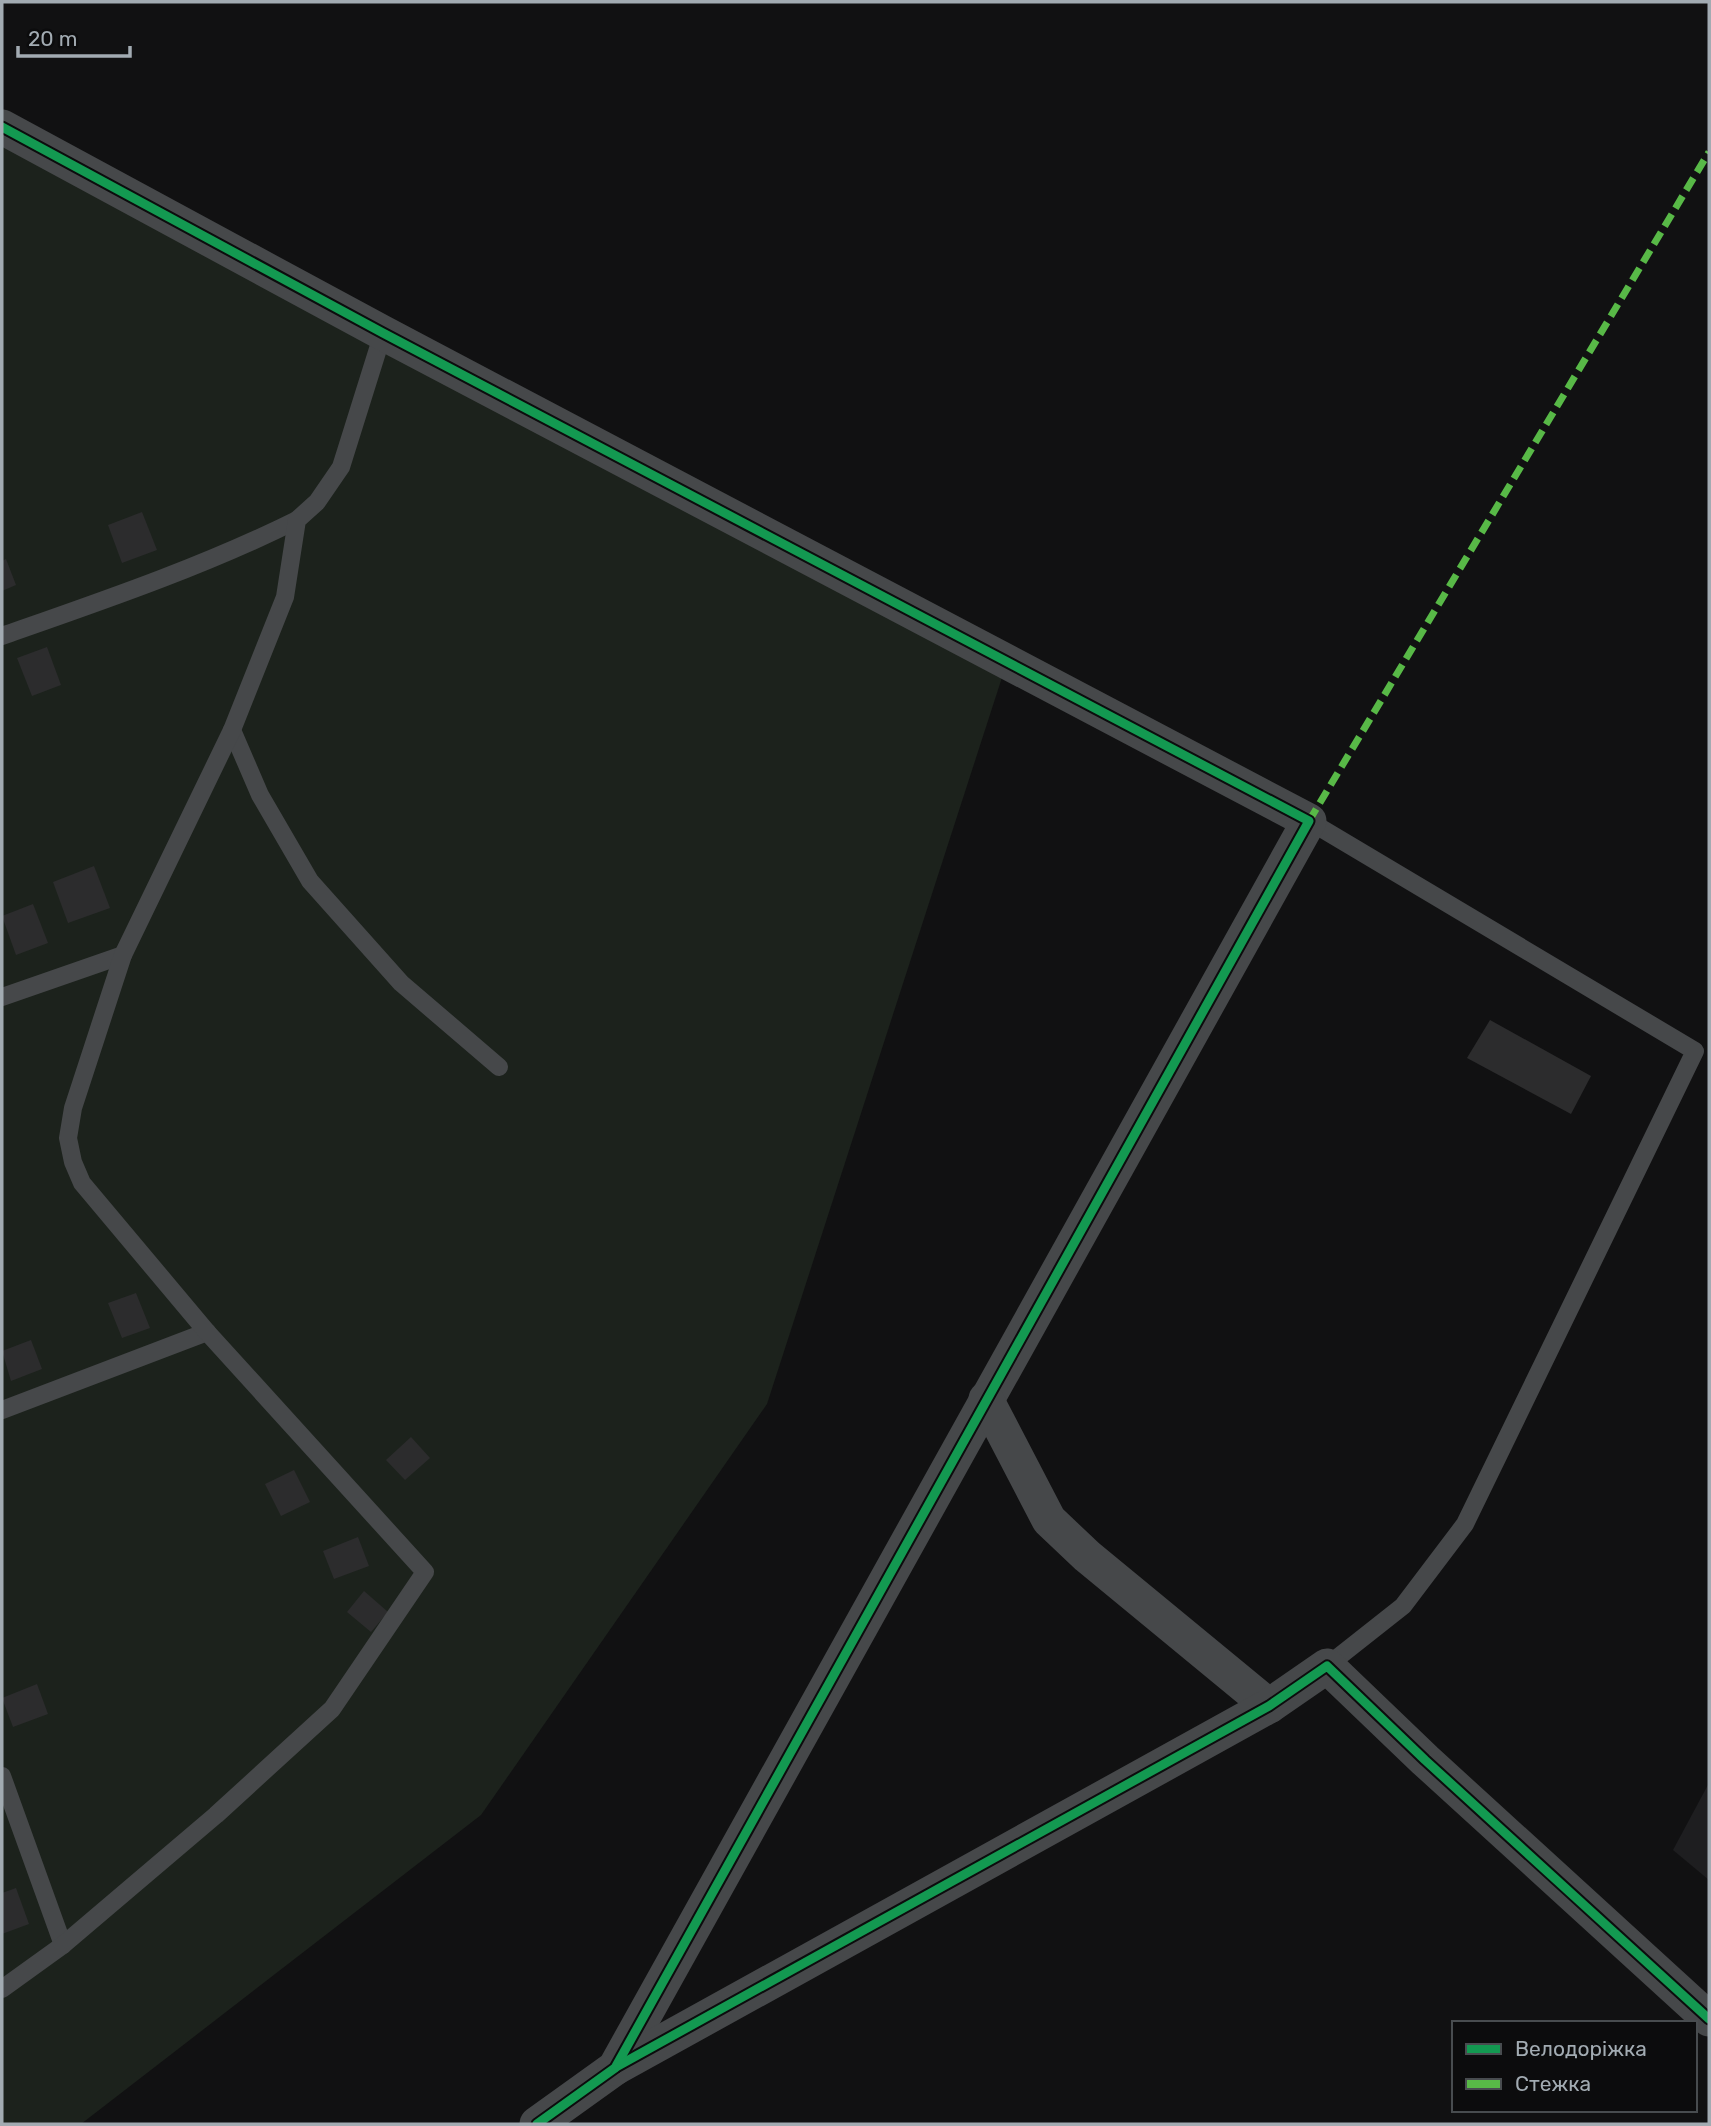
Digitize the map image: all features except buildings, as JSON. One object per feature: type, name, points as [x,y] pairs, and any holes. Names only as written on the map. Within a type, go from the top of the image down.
[{"type":"street","points":[[2,127],[383,333],[1309,821],[615,2068]]},
{"type":"street","points":[[986,1399],[1049,1520],[1087,1556],[1269,1706]]},
{"type":"street","points":[[537,2124],[615,2068],[1269,1706],[1327,1666],[1425,1760],[1709,2019]]},
{"type":"lane","points":[[2,636],[150,584],[240,548],[297,520],[317,502],[341,467],[383,333]]},
{"type":"lane","points":[[2,1989],[63,1945],[216,1815],[332,1709],[425,1572],[207,1332],[82,1184],[73,1162],[68,1138],[73,1108],[122,955],[232,730],[285,597],[297,520]]},
{"type":"lane","points":[[232,730],[260,795],[310,881],[401,983],[499,1067]]},
{"type":"lane","points":[[1309,821],[1695,1051],[1465,1524],[1403,1606],[1327,1666]]},
{"type":"lane","points":[[2,997],[122,955]]},
{"type":"lane","points":[[2,1410],[207,1332]]},
{"type":"lane","points":[[2,1776],[63,1945]]},
{"type":"shaded area","points":[[2,127],[1007,662],[767,1404],[481,1815],[81,2124],[2,2124]]},
{"type":"shaded area","points":[[1709,1783],[1709,1880],[1673,1850]]},
{"type":"marked path","points":[[1309,821],[1709,152]]},
{"type":"cycle path","points":[[2,127],[383,333],[1309,821],[615,2068],[537,2124]]},
{"type":"cycle path","points":[[616,2067],[1269,1706],[1327,1666],[1425,1760],[1709,2019]]}]
